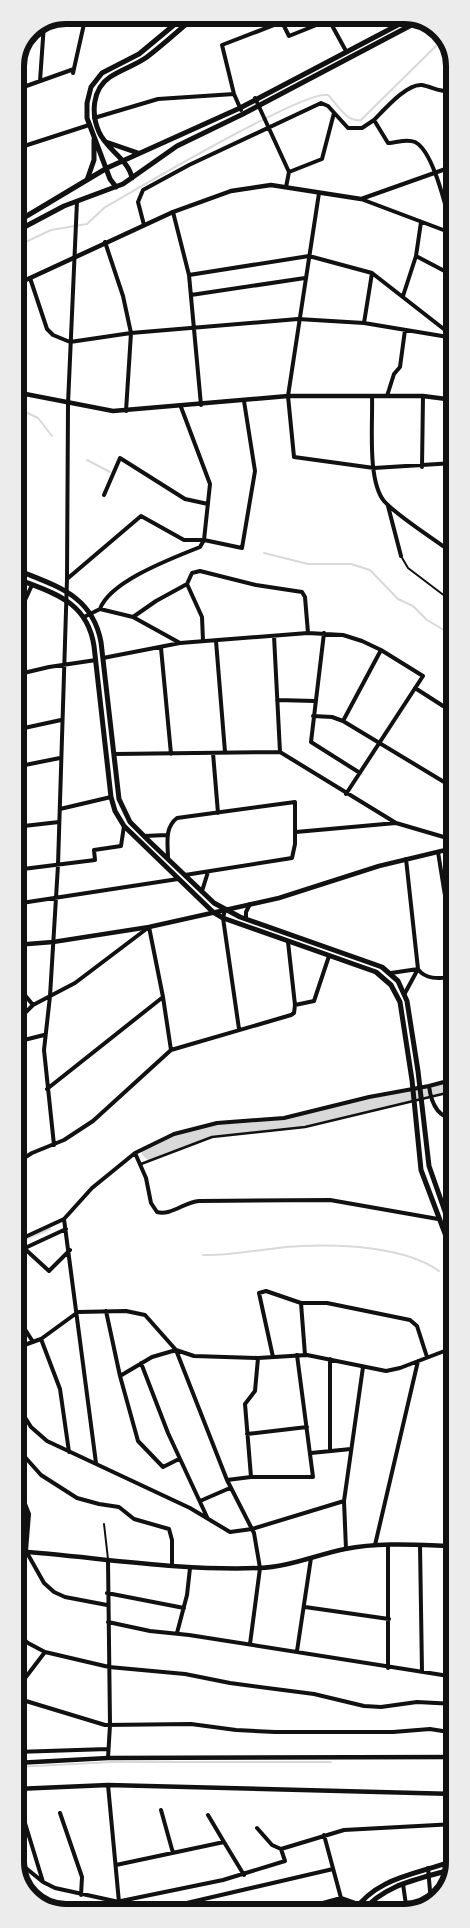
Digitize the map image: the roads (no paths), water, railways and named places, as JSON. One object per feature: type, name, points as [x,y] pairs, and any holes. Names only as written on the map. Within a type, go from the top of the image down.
[{"type":"main road","points":[[116,187],[110,179],[108,168],[89,125],[86,110],[88,95],[91,87],[102,73],[139,54],[175,24]]},
{"type":"main road","points":[[132,178],[130,169],[105,141],[94,118],[97,95],[106,81],[145,59],[186,24]]},
{"type":"main road","points":[[24,217],[108,168],[240,108],[255,98],[397,24]]},
{"type":"main road","points":[[24,227],[44,215],[116,187],[177,146],[243,114],[260,109],[413,25]]},
{"type":"main road","points":[[87,181],[94,160],[94,137]]},
{"type":"main road","points":[[105,141],[139,154]]},
{"type":"main road","points":[[24,573],[66,590],[79,600],[90,613],[100,635],[122,808],[130,822],[224,910],[371,963],[391,973],[405,992],[418,1071],[428,1160],[432,1178],[446,1215]]},
{"type":"main road","points":[[24,582],[66,599],[84,616],[92,634],[111,797],[115,811],[124,826],[213,912],[223,918],[380,974],[394,989],[400,1002],[412,1080],[422,1177],[446,1238]]},
{"type":"main road","points":[[358,1904],[384,1884],[446,1863]]},
{"type":"main road","points":[[371,1904],[383,1892],[445,1871]]},
{"type":"street","points":[[24,86],[73,71],[83,24]]},
{"type":"street","points":[[243,114],[234,94],[222,45],[276,24]]},
{"type":"street","points":[[283,24],[289,36],[319,24]]},
{"type":"street","points":[[331,24],[346,50]]},
{"type":"street","points":[[40,80],[44,31]]},
{"type":"street","points":[[144,225],[138,202],[143,190],[266,125],[316,103],[324,104],[353,130],[362,128],[374,120],[413,86],[422,85],[446,91]]},
{"type":"street","points":[[94,118],[158,99],[234,94]]},
{"type":"street","points":[[255,98],[289,172],[286,187]]},
{"type":"street","points":[[289,172],[322,159],[334,113]]},
{"type":"street","points":[[374,120],[388,143],[408,141],[421,147],[435,173],[446,208]]},
{"type":"street","points":[[24,147],[89,125]]},
{"type":"street","points":[[361,199],[446,169]]},
{"type":"street","points":[[24,281],[104,242],[173,212],[241,189],[261,186],[286,187],[361,199],[446,230]]},
{"type":"street","points":[[319,193],[298,318],[288,396],[294,457],[374,468],[422,467],[446,464]]},
{"type":"street","points":[[54,1144],[47,1089],[44,1035],[50,996],[58,865],[66,599],[68,404],[77,202]]},
{"type":"street","points":[[173,212],[190,275],[193,329],[201,405]]},
{"type":"street","points":[[403,296],[416,256],[421,222]]},
{"type":"street","points":[[104,242],[124,296],[131,333],[126,411]]},
{"type":"street","points":[[190,275],[309,256],[372,273],[446,331]]},
{"type":"street","points":[[416,256],[446,272]]},
{"type":"street","points":[[364,323],[372,273]]},
{"type":"street","points":[[30,278],[48,330],[53,335],[70,342],[131,333],[193,329],[298,318],[364,323],[446,337]]},
{"type":"street","points":[[191,295],[305,278]]},
{"type":"street","points":[[387,396],[394,374],[400,367],[405,330]]},
{"type":"street","points":[[24,394],[102,410],[126,411],[288,396],[423,396],[446,399]]},
{"type":"street","points":[[372,396],[374,468],[381,496],[387,504],[446,548]]},
{"type":"street","points":[[422,467],[423,396]]},
{"type":"street","points":[[66,579],[141,516],[184,540],[204,540],[242,548],[255,471],[244,401]]},
{"type":"street","points":[[100,609],[109,594],[151,568],[200,548],[204,540],[208,504],[208,479],[181,406]]},
{"type":"street","points":[[104,495],[120,458],[185,499],[208,504]]},
{"type":"street","points":[[387,504],[401,556]]},
{"type":"street","points":[[133,617],[156,601],[187,584],[192,573],[200,571],[256,585],[302,592],[305,597],[308,633]]},
{"type":"street","points":[[187,584],[202,617],[203,642]]},
{"type":"street","points":[[24,602],[32,585]]},
{"type":"street","points":[[84,616],[100,609],[133,617],[180,643]]},
{"type":"street","points":[[103,658],[180,643],[308,633],[324,633],[354,638],[381,650],[423,676],[346,794]]},
{"type":"street","points":[[324,633],[311,742],[360,773]]},
{"type":"street","points":[[274,636],[280,752]]},
{"type":"street","points":[[216,640],[225,752]]},
{"type":"street","points":[[161,648],[171,754]]},
{"type":"street","points":[[343,721],[381,650]]},
{"type":"street","points":[[24,673],[63,664],[96,660]]},
{"type":"street","points":[[415,688],[446,708]]},
{"type":"street","points":[[277,700],[315,701]]},
{"type":"street","points":[[313,716],[332,717],[343,721],[446,783]]},
{"type":"street","points":[[24,728],[61,720]]},
{"type":"street","points":[[114,754],[280,752],[396,823],[446,838]]},
{"type":"street","points":[[213,753],[218,813]]},
{"type":"street","points":[[24,765],[60,758]]},
{"type":"street","points":[[60,809],[111,797]]},
{"type":"street","points":[[168,859],[167,834],[170,825],[178,818],[295,802],[296,832],[293,855],[289,859],[185,875]]},
{"type":"street","points":[[24,826],[59,822]]},
{"type":"street","points":[[296,832],[396,823]]},
{"type":"street","points":[[24,869],[95,860],[94,850],[121,846],[124,826]]},
{"type":"street","points":[[144,836],[167,834]]},
{"type":"street","points":[[24,944],[52,942],[149,927],[297,893],[406,859],[446,850]]},
{"type":"street","points":[[438,852],[446,905]]},
{"type":"street","points":[[406,859],[418,969],[423,975],[446,977]]},
{"type":"street","points":[[202,891],[208,872]]},
{"type":"street","points":[[24,903],[178,879]]},
{"type":"street","points":[[246,919],[246,912],[250,904]]},
{"type":"street","points":[[224,910],[223,918],[239,1029]]},
{"type":"street","points":[[24,1015],[33,1005],[75,983],[149,927]]},
{"type":"street","points":[[149,927],[171,1050]]},
{"type":"street","points":[[24,1158],[54,1144],[93,1120],[171,1050],[293,1014],[295,1005],[288,942]]},
{"type":"street","points":[[295,1005],[314,1001],[329,956]]},
{"type":"street","points":[[391,973],[418,969]]},
{"type":"street","points":[[405,992],[418,969]]},
{"type":"street","points":[[24,993],[33,1005]]},
{"type":"street","points":[[47,1089],[163,997]]},
{"type":"street","points":[[24,1040],[44,1035]]},
{"type":"street","points":[[25,1237],[64,1219],[92,1188],[135,1153],[174,1134],[208,1124],[284,1118],[369,1097],[446,1081]]},
{"type":"street","points":[[429,1086],[432,1104],[446,1117]]},
{"type":"street","points":[[141,1164],[212,1137],[287,1130],[446,1093]]},
{"type":"street","points":[[135,1153],[141,1164],[151,1203],[157,1212],[161,1213],[166,1213],[186,1203],[199,1201],[322,1200],[438,1219]]},
{"type":"street","points":[[64,1219],[70,1250],[96,1463]]},
{"type":"street","points":[[66,1229],[25,1249],[49,1271],[70,1250]]},
{"type":"street","points":[[273,1357],[259,1293],[266,1291],[301,1303],[327,1303],[410,1320],[417,1326],[427,1357]]},
{"type":"street","points":[[301,1303],[305,1355]]},
{"type":"street","points":[[106,1311],[120,1376],[138,1441],[163,1467],[179,1459]]},
{"type":"street","points":[[24,1345],[41,1339],[78,1312],[131,1311],[145,1315],[176,1350],[230,1488],[252,1529],[260,1568],[250,1644]]},
{"type":"street","points":[[24,1328],[33,1342]]},
{"type":"street","points":[[41,1339],[60,1389],[69,1452]]},
{"type":"street","points":[[120,1376],[140,1363],[176,1350],[194,1356],[258,1358],[305,1355],[386,1370],[446,1351]]},
{"type":"street","points":[[227,1480],[251,1476],[313,1477],[297,1355]]},
{"type":"street","points":[[251,1476],[245,1404],[255,1390],[258,1358]]},
{"type":"street","points":[[330,1359],[330,1451]]},
{"type":"street","points":[[375,1545],[418,1361]]},
{"type":"street","points":[[140,1363],[179,1459],[207,1517]]},
{"type":"street","points":[[346,1549],[344,1501],[363,1367]]},
{"type":"street","points":[[24,1419],[38,1434],[69,1452],[96,1463],[207,1517],[230,1532],[252,1529],[344,1501]]},
{"type":"street","points":[[247,1434],[307,1427]]},
{"type":"street","points":[[311,1453],[351,1449]]},
{"type":"street","points":[[24,1458],[48,1481],[78,1498],[99,1504],[120,1506],[134,1519],[169,1529],[172,1540],[172,1566]]},
{"type":"street","points":[[200,1501],[230,1488]]},
{"type":"street","points":[[24,1501],[29,1514],[26,1551],[35,1570],[54,1592],[65,1597],[107,1604]]},
{"type":"street","points":[[388,1544],[388,1668]]},
{"type":"street","points":[[26,1551],[190,1568],[260,1568],[346,1549],[375,1545],[446,1546]]},
{"type":"street","points":[[420,1545],[422,1672]]},
{"type":"street","points":[[296,1651],[305,1607],[311,1558]]},
{"type":"street","points":[[108,1560],[107,1604],[110,1668],[108,1758]]},
{"type":"street","points":[[176,1633],[184,1608],[190,1568]]},
{"type":"street","points":[[108,1593],[184,1608]]},
{"type":"street","points":[[305,1607],[389,1619]]},
{"type":"street","points":[[108,1622],[296,1651],[388,1668],[446,1675]]},
{"type":"street","points":[[24,1640],[45,1652],[110,1668],[186,1674],[230,1683],[314,1694],[364,1706],[381,1707],[417,1702],[446,1704]]},
{"type":"street","points":[[24,1680],[45,1652]]},
{"type":"street","points":[[24,1701],[98,1724],[110,1725],[191,1724],[270,1732],[393,1732],[430,1729],[446,1731]]},
{"type":"street","points":[[24,1752],[108,1749]]},
{"type":"street","points":[[24,1763],[108,1758],[446,1757]]},
{"type":"street","points":[[24,1789],[108,1785],[446,1794]]},
{"type":"street","points":[[108,1785],[119,1902]]},
{"type":"street","points":[[161,1810],[173,1853]]},
{"type":"street","points":[[60,1813],[82,1877],[81,1895]]},
{"type":"street","points":[[208,1815],[244,1874]]},
{"type":"street","points":[[24,1820],[43,1882]]},
{"type":"street","points":[[281,1850],[344,1830],[446,1824]]},
{"type":"street","points":[[114,1904],[244,1874],[285,1861],[281,1850],[272,1845],[257,1828]]},
{"type":"street","points":[[324,1835],[341,1904]]},
{"type":"street","points":[[116,1865],[224,1842]]},
{"type":"street","points":[[25,1867],[43,1882],[81,1895],[125,1904]]},
{"type":"street","points":[[428,1868],[431,1895]]},
{"type":"street","points":[[182,1904],[333,1869]]},
{"type":"street","points":[[403,1884],[405,1904]]},
{"type":"street","points":[[319,1904],[341,1898],[358,1904]]},
{"type":"lane","points":[[401,556],[408,568],[446,597]]},
{"type":"lane","points":[[104,1524],[108,1560]]},
{"type":"waterway","points":[[24,243],[51,230],[87,224],[104,208],[219,142],[313,97],[328,95],[347,116],[351,119],[361,120],[439,43]]},
{"type":"waterway","points":[[24,411],[38,418],[52,436]]},
{"type":"waterway","points":[[87,460],[110,472]]},
{"type":"waterway","points":[[264,553],[308,564],[351,564],[370,570],[398,599],[413,606],[427,620],[446,631]]},
{"type":"waterway","points":[[24,1241],[50,1229]]},
{"type":"waterway","points":[[203,1255],[302,1246],[354,1247],[392,1252],[425,1263],[439,1271]]},
{"type":"waterway","points":[[24,1767],[112,1762],[331,1762]]}]
